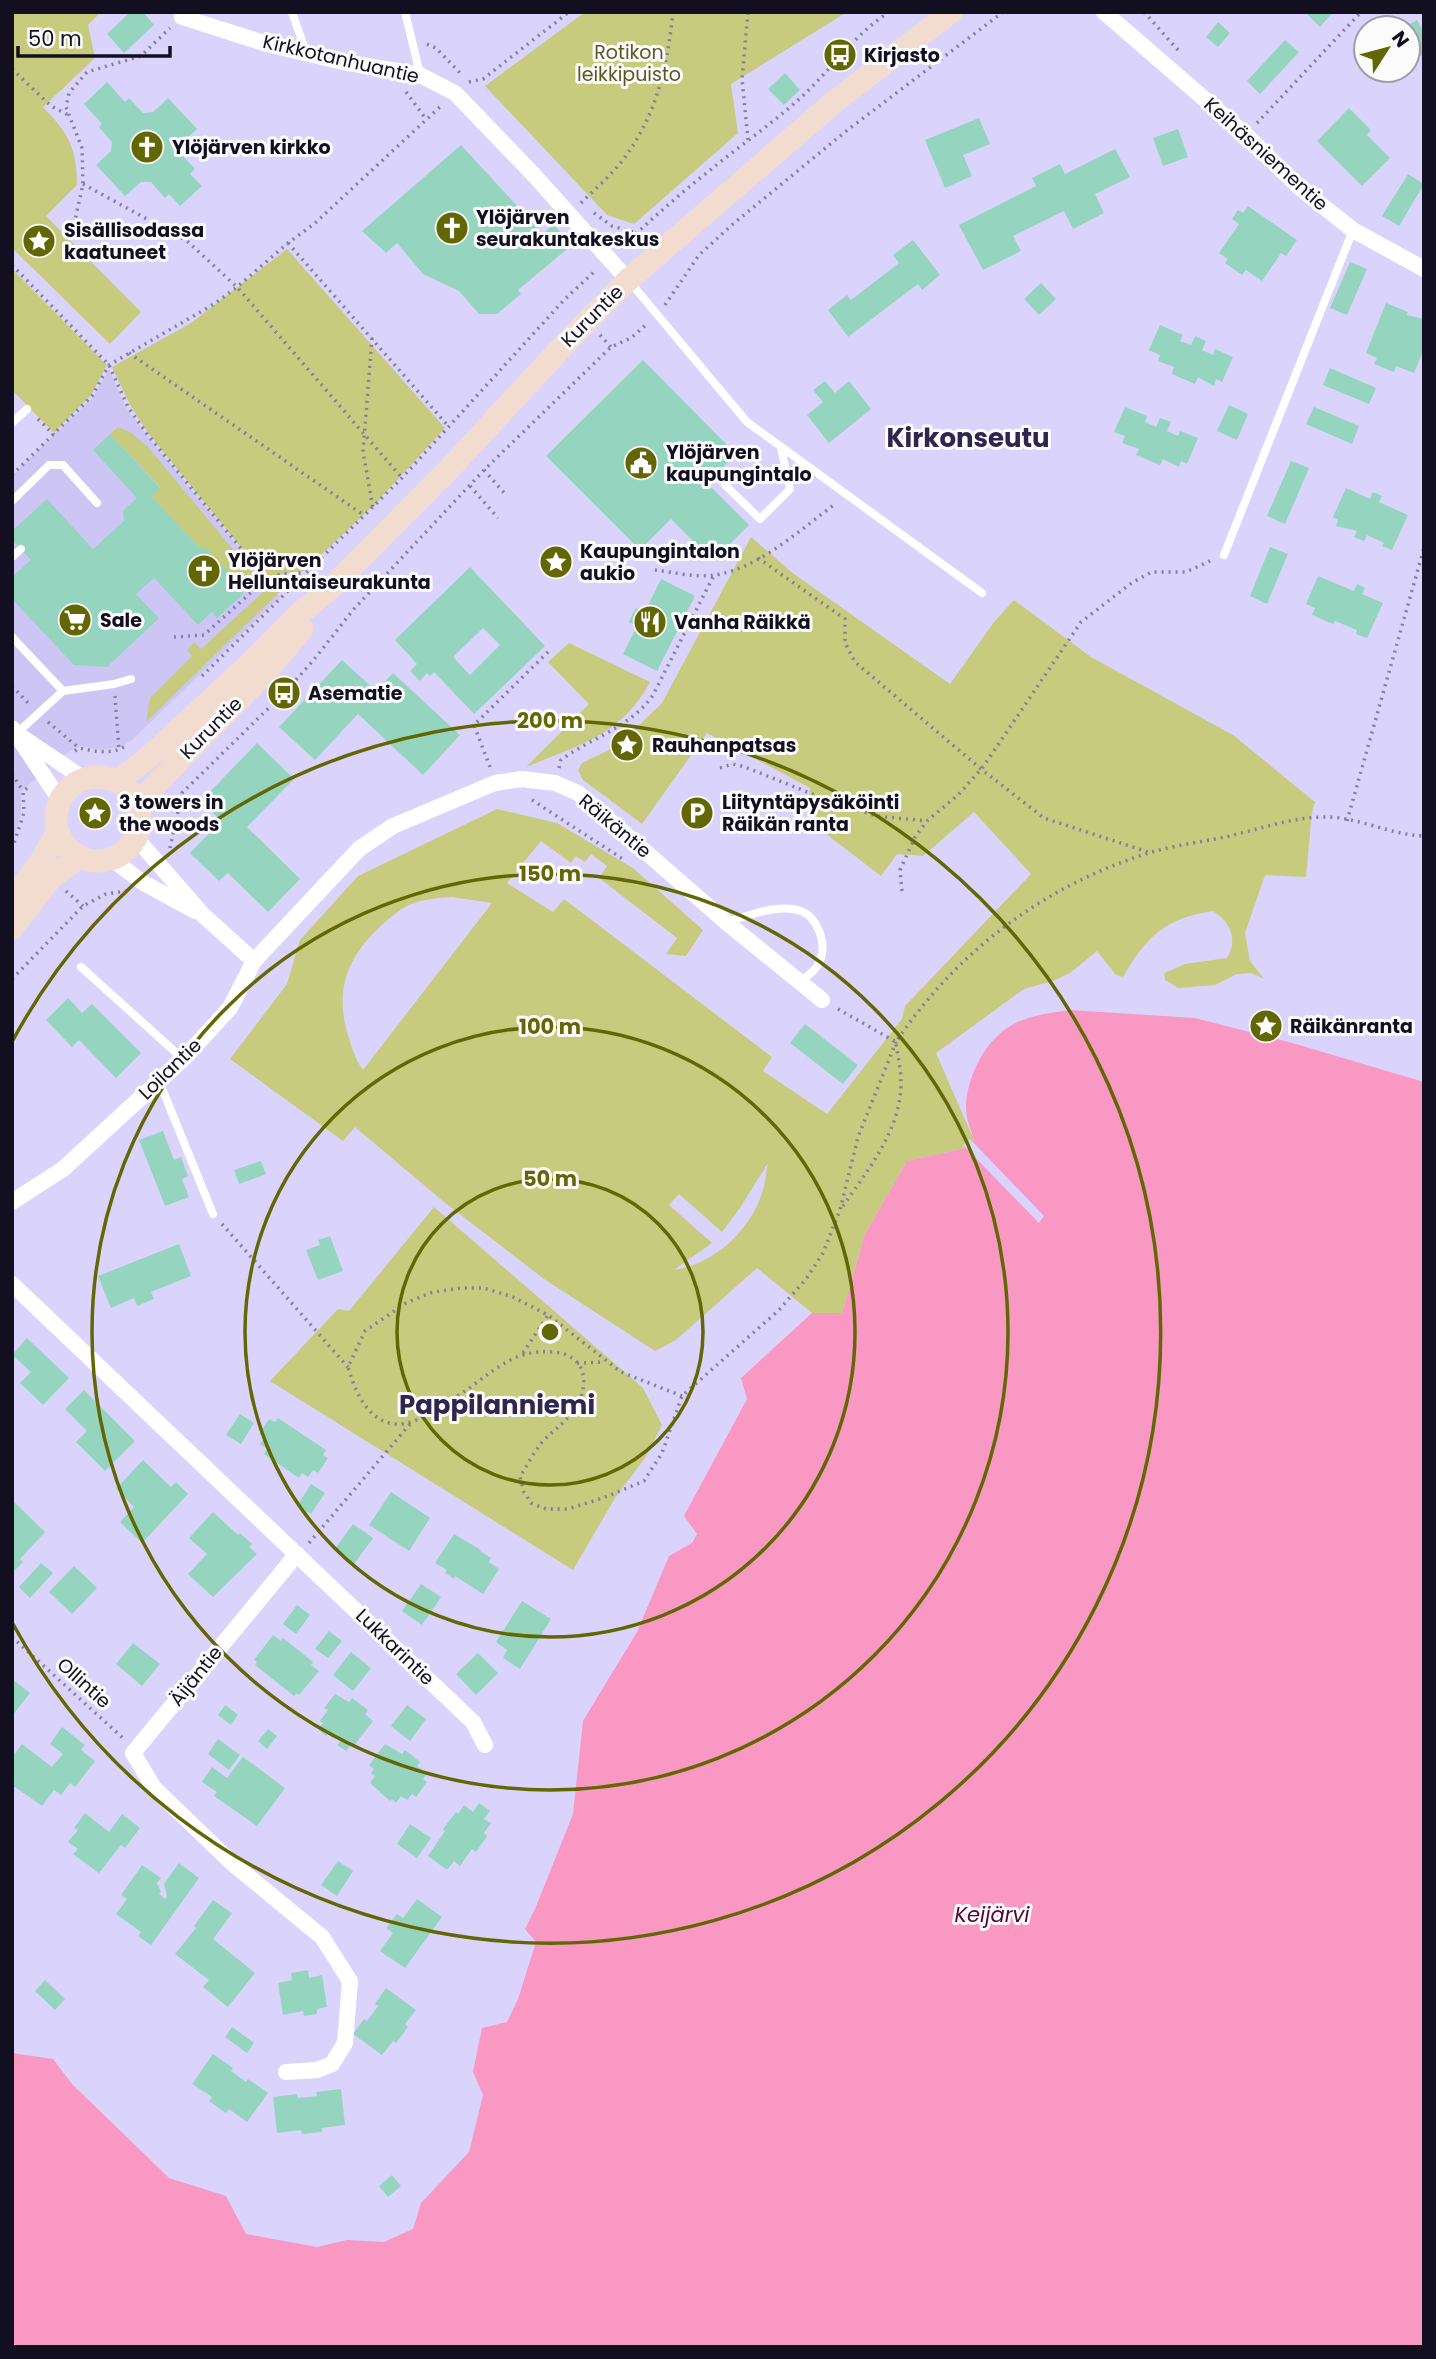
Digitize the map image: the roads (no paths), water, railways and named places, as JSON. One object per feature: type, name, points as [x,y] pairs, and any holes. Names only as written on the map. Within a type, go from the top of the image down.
[{"type":"main road","name":"Kuruntie","points":[[872,72],[926,12]]},
{"type":"main road","name":"Kuruntie","points":[[117,781],[147,759],[254,660],[296,617],[335,584],[451,467],[628,280],[872,72],[951,12]]},
{"type":"main road","name":"Kuruntie","points":[[138,805],[163,776],[265,674],[335,584]]},
{"type":"main road","points":[[95,776],[117,781],[126,787],[138,805],[140,827],[136,838],[122,854],[112,859],[101,861],[79,857],[63,842],[58,832],[56,821],[60,800],[66,790],[84,779],[95,776]]},
{"type":"main road","points":[[12,901],[58,832]]},
{"type":"main road","points":[[12,928],[52,877],[79,857]]},
{"type":"street","name":"Keihäsniementie","points":[[1104,12],[1115,18],[1246,135],[1300,188],[1353,230],[1424,269]]},
{"type":"street","name":"Kirkkotanhuantie","points":[[182,17],[306,54],[420,75],[455,93],[610,257],[628,280]]},
{"type":"street","points":[[15,730],[84,779]]},
{"type":"street","points":[[15,730],[60,800]]},
{"type":"street","name":"Räikäntie","points":[[254,961],[359,849],[393,826],[495,783],[522,779],[555,783],[578,793],[726,922],[822,1000]]},
{"type":"street","points":[[136,838],[203,915],[254,961]]},
{"type":"street","points":[[112,859],[142,882],[203,915]]},
{"type":"street","name":"Loilantie","points":[[12,1202],[63,1169],[183,1059],[230,1008],[254,961]]},
{"type":"street","points":[[12,1284],[297,1554]]},
{"type":"street","name":"Lukkarintie","points":[[297,1554],[473,1722],[485,1745]]},
{"type":"street","name":"Äijäntie","points":[[286,2072],[317,2070],[332,2064],[345,2043],[350,1981],[321,1937],[232,1863],[154,1788],[133,1752],[297,1554]]},
{"type":"lane","points":[[292,12],[306,54]]},
{"type":"lane","points":[[405,12],[420,75]]},
{"type":"lane","points":[[1224,555],[1353,230]]},
{"type":"lane","points":[[628,280],[747,422],[982,593]]},
{"type":"lane","points":[[12,423],[27,409]]},
{"type":"lane","points":[[725,485],[760,519],[790,489],[782,448]]},
{"type":"lane","points":[[12,501],[49,465],[62,465],[97,503]]},
{"type":"lane","points":[[12,557],[21,549]]},
{"type":"lane","points":[[12,638],[63,691]]},
{"type":"lane","points":[[15,730],[63,691],[114,684],[131,678]]},
{"type":"lane","points":[[726,922],[781,909],[802,911],[817,924],[822,942],[821,958],[813,972],[799,982]]},
{"type":"lane","points":[[81,967],[183,1059]]},
{"type":"lane","points":[[159,1081],[213,1214]]},
{"type":"water","name":"Keijärvi","points":[[1070,1010],[1195,1018],[1289,1042],[1424,1082],[1424,2347],[12,2347],[12,2053],[53,2059],[72,2084],[169,2178],[226,2196],[246,2234],[317,2247],[347,2240],[384,2242],[413,2229],[421,2203],[469,2152],[483,2095],[473,2072],[482,2028],[507,2022],[518,1999],[536,1942],[525,1929],[573,1814],[583,1721],[637,1632],[669,1556],[692,1543],[697,1534],[684,1516],[747,1399],[741,1378],[812,1313],[842,1313],[865,1234],[907,1161],[966,1148],[974,1140],[967,1116],[967,1097],[973,1075],[990,1043],[1007,1028],[1021,1021]]},
{"type":"place","name":"Kirjasto","points":[[840,55]]},
{"type":"place","name":"Ylöjärven kirkko","points":[[147,147]]},
{"type":"place","name":"Ylöjärven seurakuntakeskus","points":[[452,228]]},
{"type":"place","name":"Sisällisodassa kaatuneet","points":[[39,241]]},
{"type":"place","name":"Ylöjärven kaupungintalo","points":[[641,463]]},
{"type":"place","name":"Kaupungintalon aukio","points":[[556,562]]},
{"type":"place","name":"Ylöjärven Helluntaiseurakunta","points":[[204,571]]},
{"type":"place","name":"Sale","points":[[75,620]]},
{"type":"place","name":"Vanha Räikkä","points":[[650,622]]},
{"type":"place","name":"Asematie","points":[[284,693]]},
{"type":"place","name":"Rauhanpatsas","points":[[627,745]]},
{"type":"place","name":"3 towers in the woods","points":[[95,813]]},
{"type":"place","name":"Liityntäpysäköinti Räikän ranta","points":[[697,813]]},
{"type":"place","name":"Räikänranta","points":[[1266,1026]]},
{"type":"district","name":"Kirkonseutu","points":[[968,438]]},
{"type":"district","name":"Pappilanniemi","points":[[497,1405]]},
{"type":"park label","name":"Rotikon leikkipuisto","points":[[629,63]]}]
